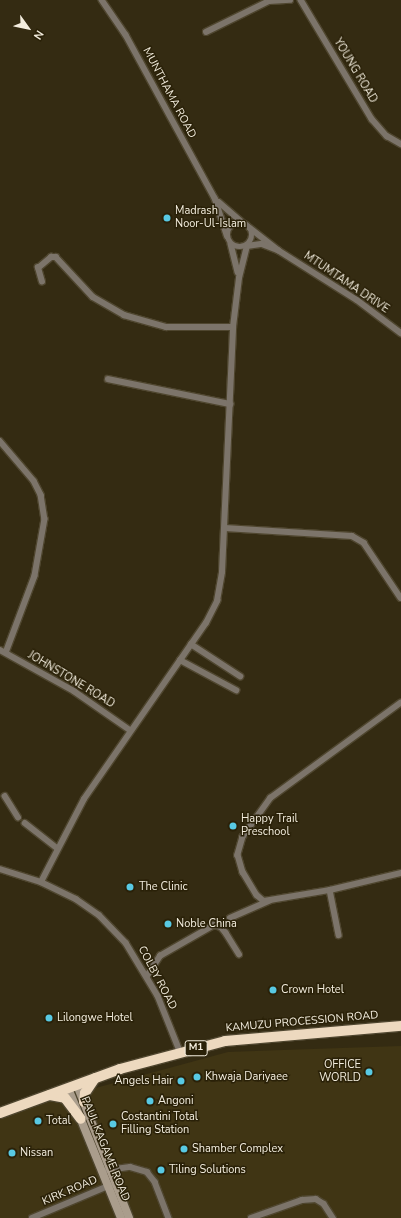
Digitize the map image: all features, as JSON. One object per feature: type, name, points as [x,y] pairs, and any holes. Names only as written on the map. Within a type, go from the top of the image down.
[{"type":"highway","name":"KAMUZU PROCESSION ROAD","points":[[0,1113],[94,1078],[180,1051],[242,1038],[401,1026]]},
{"type":"highway","points":[[84,1102],[86,1093],[94,1078]]},
{"type":"highway","points":[[49,1095],[65,1098],[82,1119]]},
{"type":"main road","points":[[73,1086],[84,1102],[105,1170]]},
{"type":"main road","name":"PAUL KAGAME ROAD","points":[[73,1086],[82,1119],[111,1185],[121,1218]]},
{"type":"main road","points":[[111,1185],[129,1218]]},
{"type":"street","name":"MUNTHAMA ROAD","points":[[102,0],[126,35],[215,198]]},
{"type":"street","points":[[206,32],[269,2],[290,0]]},
{"type":"street","name":"YOUNG ROAD","points":[[301,0],[372,120],[387,136],[401,144]]},
{"type":"street","points":[[215,198],[243,223],[278,250]]},
{"type":"street","points":[[215,198],[227,236],[237,260],[239,278]]},
{"type":"street","points":[[227,236],[234,224],[243,223]]},
{"type":"street","points":[[41,882],[57,848],[84,799],[130,730],[191,644],[217,601],[225,528],[233,327],[239,278],[247,246],[252,236],[250,228]]},
{"type":"street","points":[[231,244],[238,248],[262,244],[278,250]]},
{"type":"street","name":"MTUMTAMA DRIVE","points":[[278,250],[357,300],[401,333]]},
{"type":"street","points":[[42,282],[38,268],[51,257],[56,257],[93,297],[124,315],[166,328],[233,327]]},
{"type":"street","points":[[108,379],[230,404]]},
{"type":"street","points":[[0,441],[34,481],[41,495],[45,519],[35,576],[6,653]]},
{"type":"street","points":[[225,528],[352,536],[364,543],[401,598]]},
{"type":"street","points":[[395,590],[401,586]]},
{"type":"street","points":[[191,644],[240,676]]},
{"type":"street","name":"JOHNSTONE ROAD","points":[[0,650],[74,691],[130,730]]},
{"type":"street","points":[[180,660],[236,690]]},
{"type":"street","points":[[269,901],[256,895],[239,864],[239,848],[247,830],[263,808],[281,790],[401,703]]},
{"type":"street","points":[[5,796],[18,817]]},
{"type":"street","points":[[25,823],[57,848]]},
{"type":"street","name":"COLBY ROAD","points":[[0,869],[41,882],[81,902],[99,915],[132,950],[147,976],[180,1051]]},
{"type":"street","points":[[230,918],[269,901],[330,890],[401,874]]},
{"type":"street","points":[[330,890],[339,935]]},
{"type":"street","points":[[147,976],[160,956],[214,926],[221,927],[238,954]]},
{"type":"street","points":[[105,1170],[130,1167],[147,1172],[155,1182],[170,1218]]},
{"type":"street","name":"KIRK ROAD","points":[[32,1218],[111,1185]]},
{"type":"street","points":[[251,1218],[302,1200],[316,1199],[324,1204],[333,1218]]},
{"type":"shaded area","points":[[401,1046],[401,1218],[0,1218],[0,1114],[228,1052]]},
{"type":"place","name":"Madrash Noor-Ul-Islam","points":[[167,218]]},
{"type":"place","name":"Happy Trail Preschool","points":[[233,826]]},
{"type":"place","name":"The Clinic","points":[[130,887]]},
{"type":"place","name":"Noble China","points":[[168,924]]},
{"type":"place","name":"Crown Hotel","points":[[273,990]]},
{"type":"place","name":"Lilongwe Hotel","points":[[49,1018]]},
{"type":"place","name":"OFFICE WORLD","points":[[369,1072]]},
{"type":"place","name":"Khwaja Dariyaee","points":[[197,1077]]},
{"type":"place","name":"Angels Hair","points":[[181,1081]]},
{"type":"place","name":"Angoni","points":[[150,1101]]},
{"type":"place","name":"Total","points":[[38,1121]]},
{"type":"place","name":"Costantini Total Filling Station","points":[[113,1124]]},
{"type":"place","name":"Shamber Complex","points":[[184,1149]]},
{"type":"place","name":"Nissan","points":[[12,1153]]},
{"type":"place","name":"Tiling Solutions","points":[[161,1170]]}]
